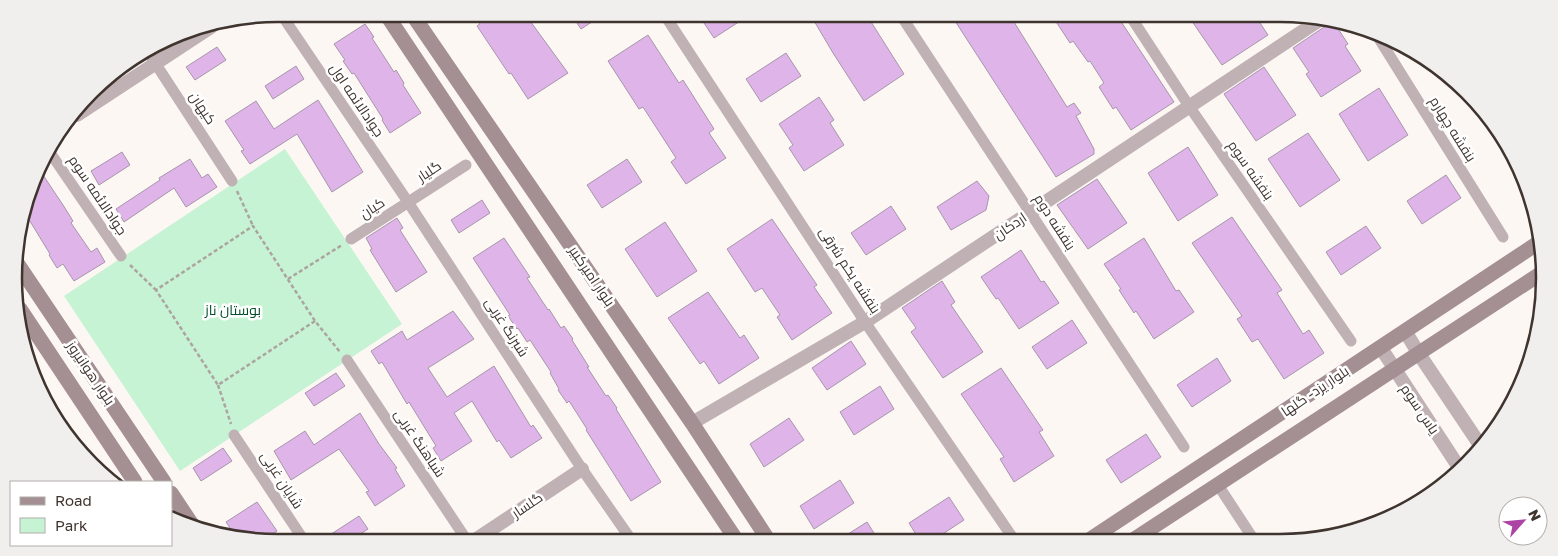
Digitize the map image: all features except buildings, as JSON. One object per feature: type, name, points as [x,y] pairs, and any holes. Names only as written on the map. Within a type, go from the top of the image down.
[{"type":"main road","name":"بلوار امیرکبیر","points":[[391,22],[732,534]]},
{"type":"main road","name":"بلوار امیرکبیر","points":[[417,22],[692,423],[764,534]]},
{"type":"main road","name":"بلوار یزد- گلها","points":[[1098,534],[1533,247]]},
{"type":"main road","name":"بلوار هوانیروز","points":[[22,271],[163,481]]},
{"type":"main road","points":[[1419,354],[1536,277]]},
{"type":"main road","name":"بلوار هوانیروز","points":[[26,318],[134,481]]},
{"type":"main road","name":"بلوار یزد- گلها","points":[[1142,534],[1419,354]]},
{"type":"main road","points":[[172,494],[187,516]]},
{"type":"street","name":"جوادالائمه اول","points":[[286,22],[408,202]]},
{"type":"street","name":"بنفشه یکم شرقی","points":[[669,22],[865,322],[1010,534]]},
{"type":"street","name":"بنفشه دوم","points":[[905,22],[1184,447]]},
{"type":"street","name":"بنفشه سوم","points":[[1135,22],[1189,106],[1351,341]]},
{"type":"street","name":"اردکان","points":[[692,423],[865,322],[1312,25]]},
{"type":"street","points":[[91,104],[151,58],[187,39]]},
{"type":"street","name":"بنفشه چهارم","points":[[1382,44],[1503,237]]},
{"type":"street","name":"کیهان","points":[[151,58],[232,181]]},
{"type":"street","name":"جوادالائمه سوم","points":[[53,157],[121,256]]},
{"type":"street","name":"گلیار","points":[[408,202],[466,165]]},
{"type":"street","name":"کیان","points":[[352,238],[408,202]]},
{"type":"street","name":"شبرنگ غربی","points":[[408,202],[627,534]]},
{"type":"street","points":[[1405,331],[1477,441]]},
{"type":"street","name":"یاس سوم","points":[[1381,348],[1456,463]]},
{"type":"street","name":"شباهنگ غربی","points":[[347,360],[465,534]]},
{"type":"street","name":"شایان غربی","points":[[234,435],[300,534]]},
{"type":"street","name":"گلسار","points":[[482,534],[582,469]]},
{"type":"street","points":[[1218,485],[1250,534]]},
{"type":"path","points":[[232,181],[253,226],[315,321],[347,360]]},
{"type":"path","points":[[156,290],[253,226]]},
{"type":"path","points":[[288,280],[352,238]]},
{"type":"path","points":[[121,256],[156,290],[218,385],[234,435]]},
{"type":"path","points":[[218,385],[315,321]]},
{"type":"green space","name":"بوستان ناز","points":[[285,149],[402,324],[180,471],[64,296]]}]
